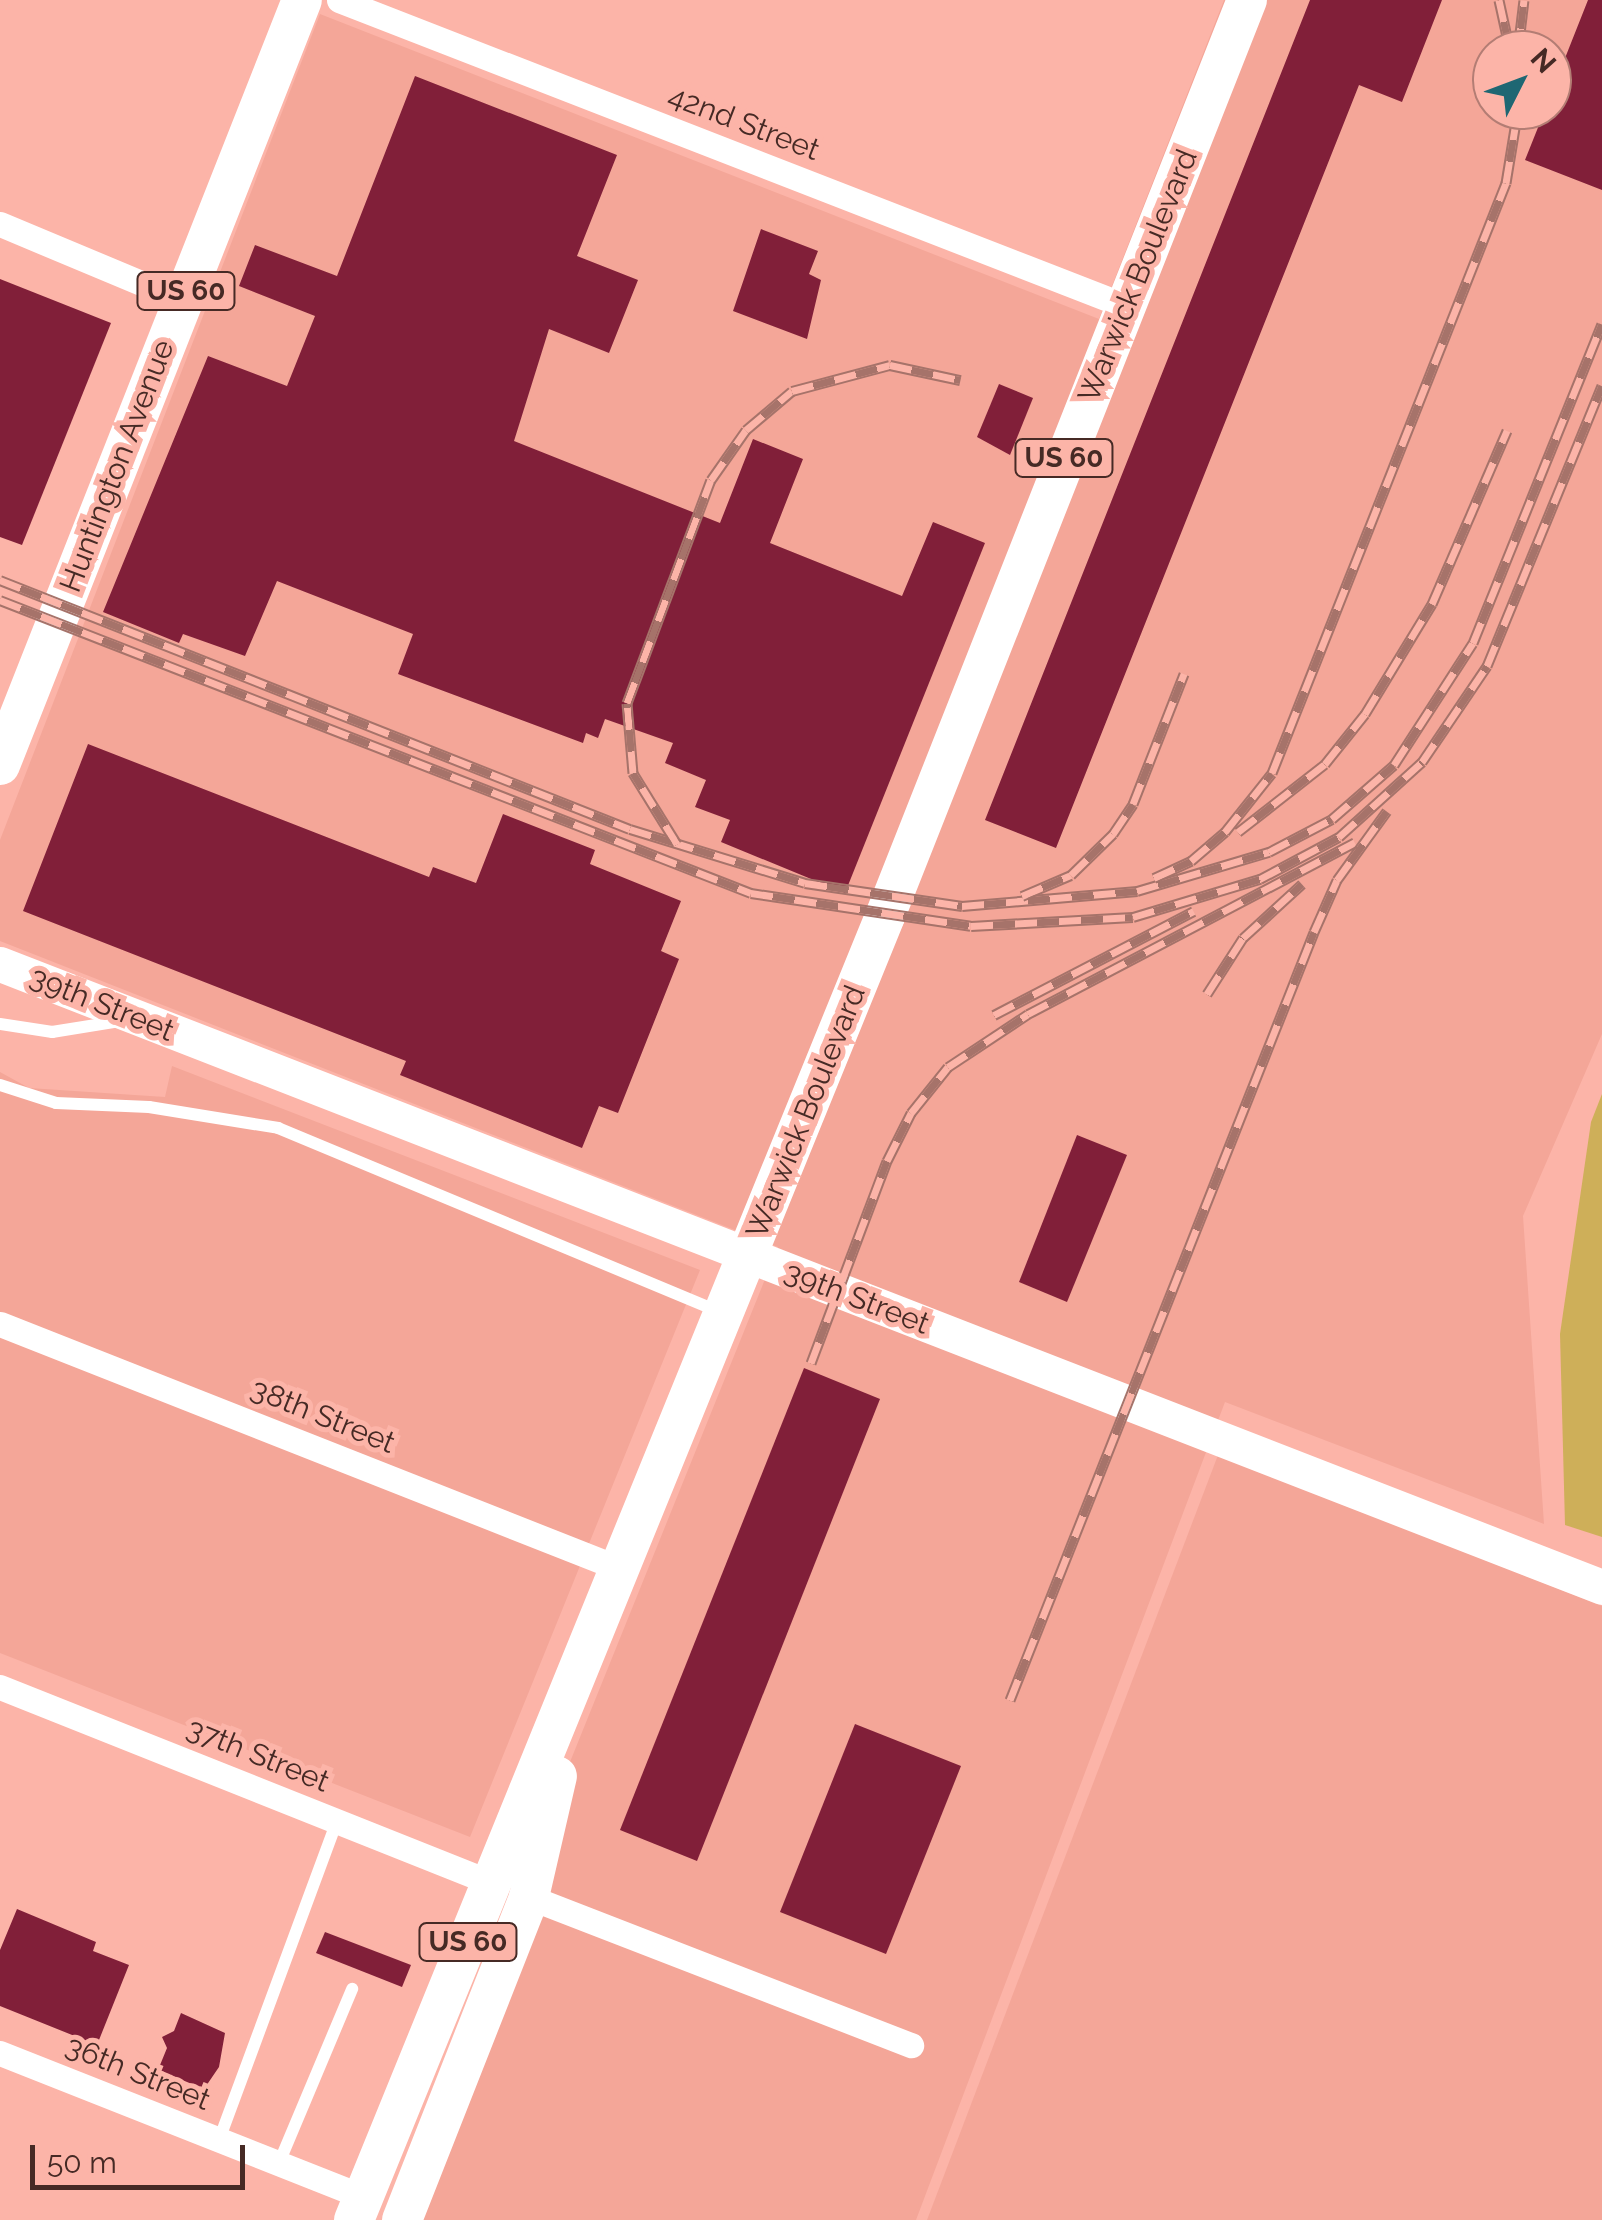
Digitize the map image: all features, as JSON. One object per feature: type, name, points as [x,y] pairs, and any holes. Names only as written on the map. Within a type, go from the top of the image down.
[{"type":"main road","name":"Huntington Avenue","points":[[0,765],[302,0]]},
{"type":"main road","name":"Warwick Boulevard","points":[[511,1890],[583,1663],[1247,0]]},
{"type":"main road","name":"39th Street","points":[[0,964],[1602,1587]]},
{"type":"main road","name":"US 60","points":[[359,2208],[511,1890]]},
{"type":"main road","points":[[402,2220],[511,1890]]},
{"type":"street","name":"42nd Street","points":[[339,0],[1126,306]]},
{"type":"street","points":[[0,224],[182,300]]},
{"type":"street","name":"38th Street","points":[[0,1324],[621,1569]]},
{"type":"street","name":"37th Street","points":[[0,1687],[911,2045]]},
{"type":"street","name":"36th Street","points":[[0,2053],[279,2163],[359,2208]]},
{"type":"lane","points":[[0,1024],[52,1032],[136,1018]]},
{"type":"lane","points":[[0,1086],[56,1104],[149,1107],[278,1128],[724,1314]]},
{"type":"lane","points":[[219,2140],[337,1821]]},
{"type":"lane","points":[[279,2163],[352,1989]]},
{"type":"shaded area","points":[[1224,0],[1602,0],[1602,1034],[1523,1216],[1544,1524],[1225,1402],[916,2220],[385,2220],[778,1247],[0,941],[0,840],[320,14],[1099,319]]},
{"type":"shaded area","points":[[172,1066],[700,1270],[470,1837],[0,1653],[0,1072],[29,1088],[165,1097]]},
{"type":"shaded area","points":[[1602,1094],[1602,1537],[1565,1525],[1560,1334],[1591,1122]]},
{"type":"shaded area","points":[[1218,1455],[1602,1606],[1602,2220],[927,2220]]},
{"type":"building","points":[[1310,0],[1442,0],[1402,102],[1359,85],[1056,848],[985,820]]},
{"type":"building","points":[[1588,0],[1602,0],[1602,190],[1525,160],[1537,130],[1572,130],[1572,40]]},
{"type":"building","points":[[415,76],[617,155],[577,256],[638,280],[609,353],[549,329],[514,441],[720,523],[753,439],[803,459],[770,543],[902,596],[933,522],[985,543],[845,893],[721,842],[730,820],[695,807],[706,780],[665,763],[673,743],[605,719],[598,738],[586,733],[583,743],[398,674],[413,634],[277,581],[245,656],[183,634],[179,643],[103,612],[208,356],[287,386],[315,316],[239,286],[255,245],[337,276]]},
{"type":"building","points":[[761,229],[818,251],[809,274],[821,280],[807,339],[733,311]]},
{"type":"building","points":[[0,279],[111,323],[22,545],[0,537]]},
{"type":"building","points":[[999,384],[1033,398],[1010,455],[977,437]]},
{"type":"building","points":[[88,744],[429,877],[433,867],[476,883],[503,814],[595,850],[590,864],[681,901],[661,951],[679,959],[618,1113],[599,1106],[582,1148],[400,1075],[406,1061],[23,911]]},
{"type":"building","points":[[1077,1135],[1127,1155],[1067,1302],[1019,1282]]},
{"type":"building","points":[[804,1368],[880,1399],[697,1861],[620,1830]]},
{"type":"building","points":[[855,1724],[961,1766],[886,1954],[780,1912]]},
{"type":"building","points":[[17,1909],[96,1942],[93,1951],[129,1965],[97,2045],[0,2006],[0,1950]]},
{"type":"building","points":[[325,1932],[411,1965],[402,1987],[316,1953]]},
{"type":"building","points":[[181,2013],[225,2033],[219,2067],[204,2089],[158,2070],[167,2048],[162,2037],[174,2031]]},
{"type":"railway","points":[[1499,0],[1506,30]]},
{"type":"railway","points":[[1520,30],[1524,0]]},
{"type":"railway","points":[[1154,878],[1191,861],[1225,832],[1272,773],[1506,183],[1515,130]]},
{"type":"railway","points":[[0,580],[630,829],[805,883],[962,906],[1137,891],[1269,852],[1332,819],[1394,765],[1473,643],[1602,324]]},
{"type":"railway","points":[[677,844],[633,773],[627,703],[711,480],[746,430],[792,391],[890,365],[960,380]]},
{"type":"railway","points":[[0,600],[751,893],[971,926],[1133,917],[1260,879],[1339,837],[1422,762],[1487,666],[1602,386]]},
{"type":"railway","points":[[1238,832],[1325,764],[1365,714],[1432,604],[1507,431]]},
{"type":"railway","points":[[1022,896],[1071,875],[1113,834],[1133,804],[1184,674]]},
{"type":"railway","points":[[1010,1700],[1314,932],[1337,880],[1387,811]]},
{"type":"railway","points":[[811,1363],[887,1161],[911,1113],[948,1067],[1028,1014],[1355,842]]},
{"type":"railway","points":[[1207,994],[1243,938],[1302,884]]},
{"type":"railway","points":[[994,1015],[1194,911]]}]
